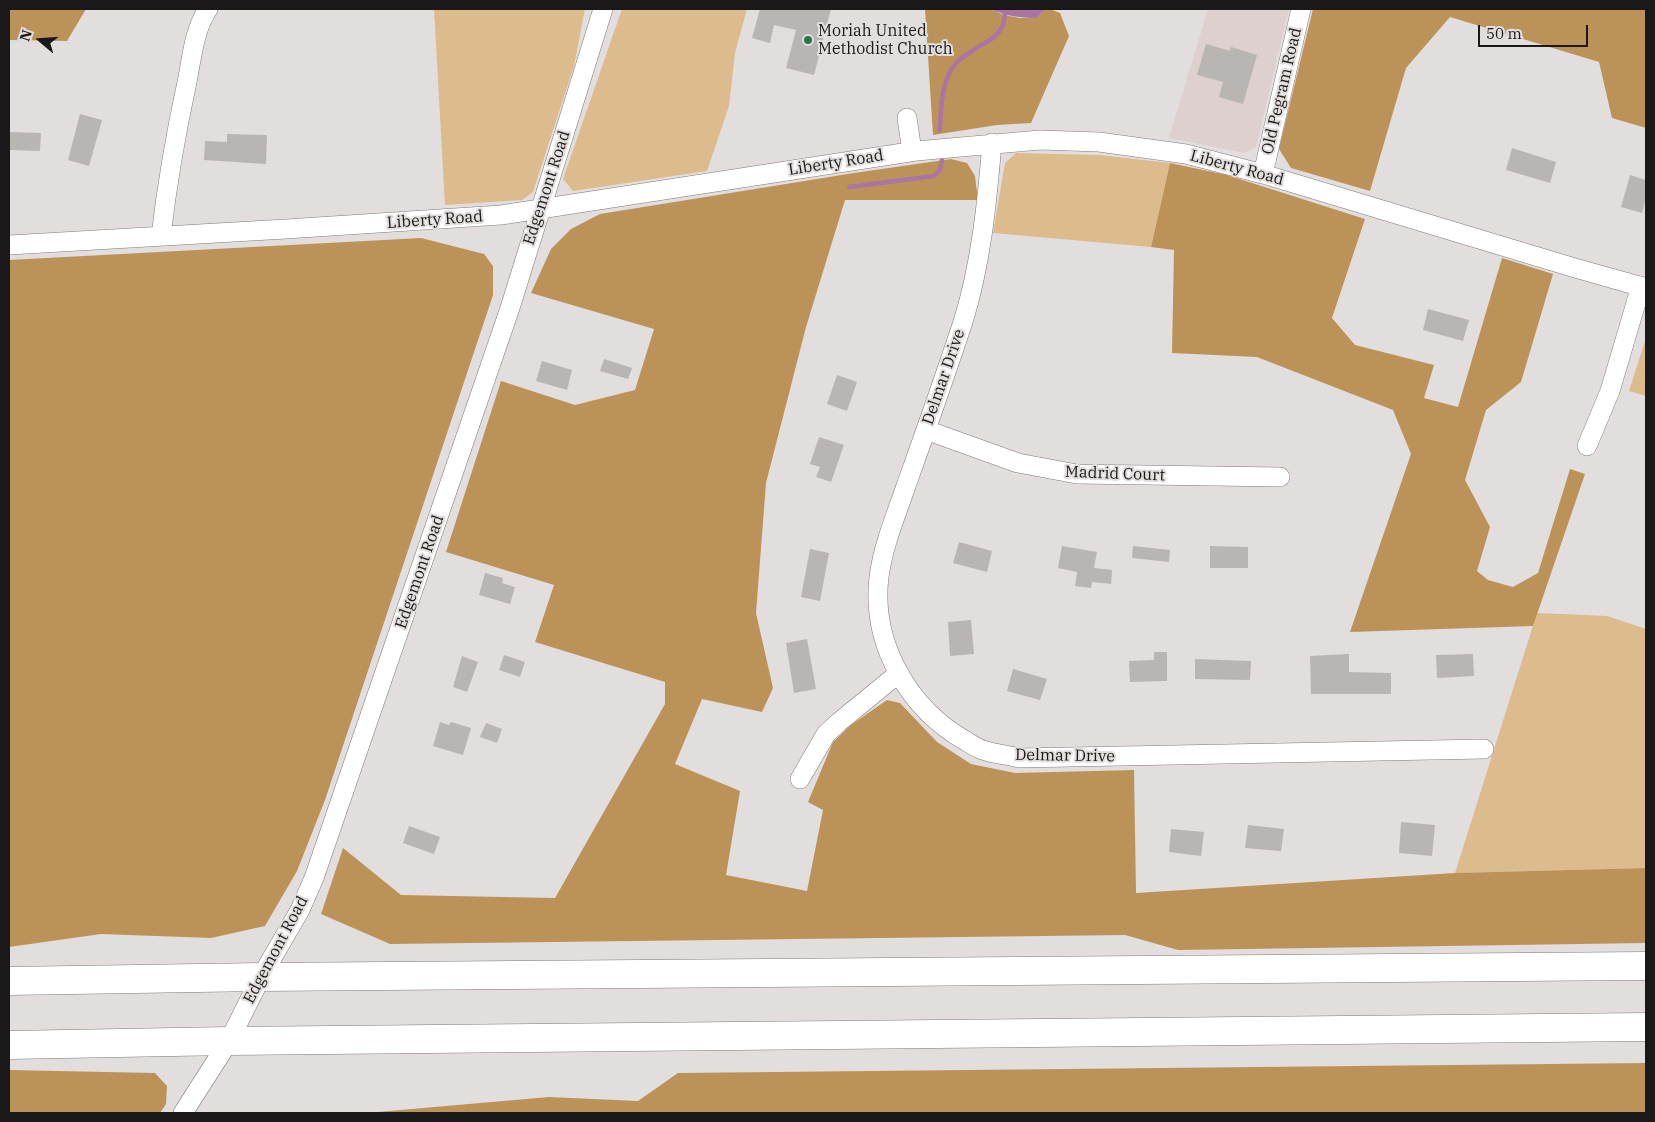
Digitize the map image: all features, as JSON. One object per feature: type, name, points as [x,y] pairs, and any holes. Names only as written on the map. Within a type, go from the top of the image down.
[{"type":"highway","points":[[9,981],[261,977],[1646,966]]},
{"type":"highway","points":[[9,1045],[229,1041],[1646,1027]]},
{"type":"street","points":[[160,236],[175,138],[196,35],[203,16],[208,9]]},
{"type":"street","name":"Edgemont Road","points":[[183,1113],[229,1041],[261,977],[300,910],[314,878],[510,308],[603,9]]},
{"type":"street","name":"Old Pegram Road","points":[[1263,174],[1301,9]]},
{"type":"street","points":[[907,118],[912,151]]},
{"type":"street","name":"Liberty Road","points":[[9,244],[501,215],[912,151],[1040,140],[1099,142],[1186,154],[1263,174],[1644,287]]},
{"type":"street","name":"Delmar Drive","points":[[992,143],[986,211],[974,280],[963,320],[888,538],[879,577],[878,607],[883,636],[889,656],[916,701],[928,714],[948,730],[982,750],[1020,758],[1484,749]]},
{"type":"street","points":[[1587,446],[1610,391],[1644,287]]},
{"type":"street","name":"Madrid Court","points":[[926,430],[1018,463],[1067,473],[1280,477]]},
{"type":"street","points":[[800,779],[826,734],[900,673]]},
{"type":"shaded area","points":[[9,9],[86,9],[67,41],[9,40]]},
{"type":"shaded area","points":[[434,9],[585,9],[574,66],[533,192],[522,200],[445,205]]},
{"type":"shaded area","points":[[622,9],[747,9],[735,53],[729,106],[707,171],[573,191],[563,179]]},
{"type":"shaded area","points":[[925,9],[990,9],[1004,15],[1020,18],[1037,18],[1045,9],[1060,13],[1069,36],[1031,123],[997,125],[933,135]]},
{"type":"shaded area","points":[[990,9],[1045,9],[1037,18],[1025,18]]},
{"type":"shaded area","points":[[1208,9],[1289,9],[1256,147],[1244,153],[1169,138]]},
{"type":"shaded area","points":[[1313,9],[1646,9],[1646,128],[1612,118],[1599,62],[1450,17],[1406,68],[1370,191],[1291,168],[1279,149]]},
{"type":"shaded area","points":[[1016,153],[1099,155],[1170,163],[1151,247],[993,233],[1005,163]]},
{"type":"shaded area","points":[[951,159],[967,163],[975,176],[978,200],[845,200],[806,327],[766,483],[756,613],[773,688],[762,712],[702,699],[675,764],[740,791],[726,875],[807,891],[823,810],[808,802],[833,742],[851,725],[887,700],[900,703],[937,742],[971,764],[1015,773],[1134,770],[1136,893],[1455,873],[1646,868],[1646,943],[1178,950],[1125,935],[390,944],[321,914],[343,848],[401,895],[555,898],[665,704],[665,682],[535,642],[554,585],[446,552],[501,381],[575,405],[635,390],[654,329],[531,293],[551,249],[571,229],[600,214]]},
{"type":"shaded area","points":[[1170,163],[1227,175],[1365,219],[1332,318],[1355,345],[1434,365],[1424,398],[1458,407],[1502,258],[1553,274],[1521,382],[1486,410],[1465,480],[1490,527],[1477,571],[1488,580],[1513,587],[1538,573],[1570,469],[1585,474],[1533,626],[1350,632],[1411,454],[1393,410],[1257,357],[1172,353],[1174,250],[1151,247]]},
{"type":"shaded area","points":[[421,238],[484,254],[493,266],[493,295],[325,800],[297,871],[265,926],[211,938],[101,934],[9,947],[9,260]]},
{"type":"shaded area","points":[[1646,338],[1646,396],[1629,391]]},
{"type":"shaded area","points":[[1537,613],[1607,616],[1646,629],[1646,868],[1455,873]]},
{"type":"shaded area","points":[[1646,1063],[1646,1113],[366,1113],[549,1097],[638,1101],[678,1073]]},
{"type":"shaded area","points":[[9,1070],[155,1073],[167,1086],[166,1104],[160,1113],[9,1113]]},
{"type":"building","name":"Moriah United Methodist Church","points":[[760,9],[831,9],[814,75],[786,68],[796,30],[774,25],[770,43],[752,38]]},
{"type":"building","points":[[1206,44],[1230,51],[1231,47],[1257,55],[1243,104],[1219,97],[1223,82],[1197,75]]},
{"type":"building","points":[[80,114],[102,120],[89,166],[68,160]]},
{"type":"building","points":[[9,132],[41,133],[40,151],[9,150]]},
{"type":"building","points":[[227,134],[267,135],[266,164],[204,160],[205,141],[227,142]]},
{"type":"building","points":[[1512,148],[1556,162],[1550,183],[1506,170]]},
{"type":"building","points":[[1630,175],[1646,180],[1646,198],[1642,213],[1621,207]]},
{"type":"building","points":[[1428,309],[1469,320],[1463,341],[1423,330]]},
{"type":"building","points":[[604,359],[632,368],[628,379],[600,371]]},
{"type":"building","points":[[542,361],[572,370],[567,390],[536,381]]},
{"type":"building","points":[[837,375],[857,382],[847,411],[827,404]]},
{"type":"building","points":[[819,437],[844,445],[831,482],[816,477],[820,467],[810,464]]},
{"type":"building","points":[[959,542],[992,551],[987,572],[953,563]]},
{"type":"building","points":[[1062,546],[1097,552],[1094,568],[1112,570],[1111,584],[1092,582],[1091,588],[1075,586],[1077,572],[1058,568]]},
{"type":"building","points":[[1133,546],[1170,550],[1169,562],[1132,558]]},
{"type":"building","points":[[1210,546],[1248,547],[1248,568],[1210,568]]},
{"type":"building","points":[[810,549],[829,553],[820,601],[801,597]]},
{"type":"building","points":[[485,573],[503,578],[502,583],[515,587],[510,604],[479,595]]},
{"type":"building","points":[[971,620],[974,654],[950,656],[948,622]]},
{"type":"building","points":[[807,639],[816,689],[794,693],[786,643]]},
{"type":"building","points":[[1154,652],[1167,652],[1167,681],[1130,682],[1129,661],[1154,660]]},
{"type":"building","points":[[1349,654],[1349,672],[1391,673],[1391,694],[1311,694],[1310,656]]},
{"type":"building","points":[[1473,654],[1474,676],[1437,678],[1436,655]]},
{"type":"building","points":[[504,655],[525,662],[520,677],[499,670]]},
{"type":"building","points":[[462,656],[478,662],[467,692],[453,687]]},
{"type":"building","points":[[1195,659],[1251,661],[1250,680],[1195,679]]},
{"type":"building","points":[[1013,669],[1047,679],[1040,700],[1007,691]]},
{"type":"building","points":[[440,722],[449,725],[451,722],[471,728],[463,755],[433,746]]},
{"type":"building","points":[[486,723],[502,729],[497,743],[480,737]]},
{"type":"building","points":[[1401,822],[1435,825],[1432,856],[1399,853]]},
{"type":"building","points":[[1248,825],[1284,829],[1281,851],[1245,848]]},
{"type":"building","points":[[409,826],[440,837],[434,854],[403,843]]},
{"type":"building","points":[[1171,829],[1204,832],[1201,856],[1169,852]]},
{"type":"waterway","points":[[940,130],[943,95],[951,70],[961,59],[992,39],[1000,31],[1006,9]]},
{"type":"waterway","points":[[849,187],[934,176],[940,170],[942,160]]},
{"type":"place","name":"Moriah United Methodist Church","points":[[808,40]]}]
